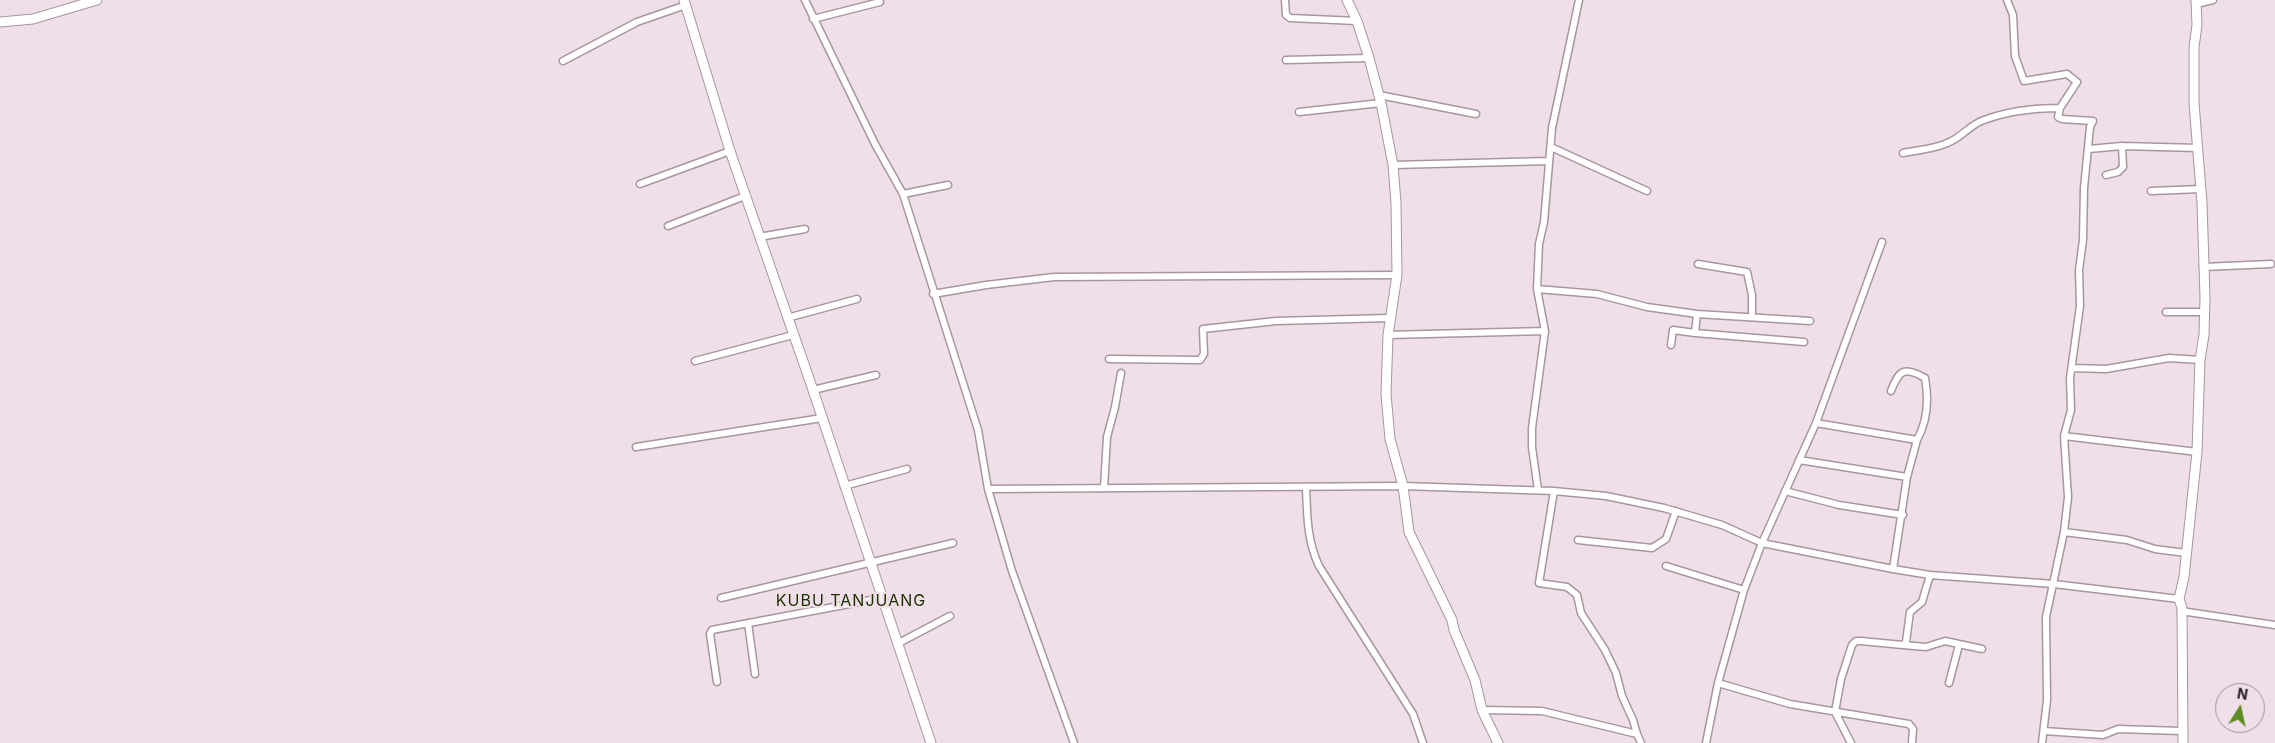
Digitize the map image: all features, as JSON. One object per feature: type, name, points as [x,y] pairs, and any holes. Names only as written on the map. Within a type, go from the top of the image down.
[{"type":"street","points":[[0,22],[33,20],[97,0]]},
{"type":"street","points":[[805,0],[813,20],[875,144],[903,194],[978,430],[988,489],[1012,571],[1074,743]]},
{"type":"street","points":[[1285,0],[1286,15],[1290,18],[1357,21]]},
{"type":"street","points":[[1347,0],[1357,21],[1369,58],[1394,165],[1397,275],[1388,335],[1386,394],[1390,440],[1403,486],[1409,532],[1452,620],[1454,630],[1475,680],[1482,710],[1498,743]]},
{"type":"street","points":[[1538,490],[1532,447],[1532,428],[1545,331],[1537,289],[1539,244],[1544,222],[1552,128],[1579,0]]},
{"type":"street","points":[[2008,0],[2013,15],[2015,56],[2024,81],[2067,74],[2075,79],[2075,85],[2060,108],[2058,117],[2062,120],[2093,121],[2090,127],[2084,188],[2083,240],[2079,270],[2080,306],[2070,387],[2072,410],[2064,436],[2068,497],[2064,532],[2046,617],[2047,700],[2042,743]]},
{"type":"street","points":[[2183,743],[2181,731],[2183,714],[2181,611],[2179,599],[2197,452],[2200,360],[2204,334],[2201,189],[2194,103],[2194,47],[2197,25],[2196,2],[2213,0]]},
{"type":"street","points":[[563,61],[637,22],[685,2],[730,151],[813,390],[931,743]]},
{"type":"street","points":[[813,20],[880,2]]},
{"type":"street","points":[[1286,60],[1369,58]]},
{"type":"street","points":[[1299,112],[1380,99],[1476,114]]},
{"type":"street","points":[[1903,153],[1938,146],[1955,139],[1966,129],[1984,120],[2035,108],[2060,108]]},
{"type":"street","points":[[2089,149],[2122,146],[2198,148]]},
{"type":"street","points":[[2106,175],[2118,172],[2123,166],[2122,146]]},
{"type":"street","points":[[1551,147],[1647,191]]},
{"type":"street","points":[[640,184],[730,151]]},
{"type":"street","points":[[1394,165],[1549,161]]},
{"type":"street","points":[[903,194],[948,185]]},
{"type":"street","points":[[2151,191],[2201,189]]},
{"type":"street","points":[[668,226],[745,196]]},
{"type":"street","points":[[759,237],[805,229]]},
{"type":"street","points":[[1706,743],[1718,683],[1744,590],[1762,543],[1816,423],[1882,242]]},
{"type":"street","points":[[1698,264],[1747,272],[1752,295],[1752,317]]},
{"type":"street","points":[[2203,268],[2271,264]]},
{"type":"street","points":[[934,294],[986,285],[1054,277],[1397,275]]},
{"type":"street","points":[[1537,289],[1597,294],[1647,307],[1697,314],[1810,321]]},
{"type":"street","points":[[787,318],[857,299]]},
{"type":"street","points":[[2166,312],[2204,312]]},
{"type":"street","points":[[1695,333],[1697,314]]},
{"type":"street","points":[[1109,359],[1200,360],[1204,354],[1203,329],[1221,326],[1276,321],[1390,318]]},
{"type":"street","points":[[1671,344],[1673,330],[1804,342]]},
{"type":"street","points":[[1388,335],[1545,331]]},
{"type":"street","points":[[695,361],[793,335]]},
{"type":"street","points":[[2073,368],[2106,369],[2168,358],[2200,360]]},
{"type":"street","points":[[1891,391],[1899,374],[1904,371],[1913,371],[1925,378],[1928,398],[1923,430],[1917,440],[1907,477],[1903,515],[1893,569]]},
{"type":"street","points":[[1104,488],[1107,437],[1121,373]]},
{"type":"street","points":[[813,390],[876,375]]},
{"type":"street","points":[[636,447],[822,418]]},
{"type":"street","points":[[1816,423],[1917,440]]},
{"type":"street","points":[[2064,436],[2197,452]]},
{"type":"street","points":[[1799,460],[1907,477]]},
{"type":"street","points":[[844,486],[907,469]]},
{"type":"street","points":[[988,489],[1403,486],[1554,491],[1606,496],[1676,511],[1722,525],[1762,543],[1893,569],[1930,575],[2054,584],[2179,599]]},
{"type":"street","points":[[1306,487],[1309,537],[1313,552],[1413,714],[1424,743]]},
{"type":"street","points":[[1554,491],[1539,583],[1567,587],[1575,592],[1581,613],[1605,650],[1616,672],[1622,696],[1634,720],[1641,743]]},
{"type":"street","points":[[1785,491],[1839,504],[1903,515]]},
{"type":"street","points":[[1578,540],[1652,548],[1666,539],[1676,511]]},
{"type":"street","points":[[2064,532],[2128,540],[2155,549],[2186,553]]},
{"type":"street","points":[[721,598],[953,543]]},
{"type":"street","points":[[1666,566],[1744,590]]},
{"type":"street","points":[[1903,645],[1906,642],[1910,612],[1922,602],[1930,575]]},
{"type":"street","points":[[717,682],[710,634],[712,630],[881,598]]},
{"type":"street","points":[[2181,611],[2275,625]]},
{"type":"street","points":[[897,644],[950,616]]},
{"type":"street","points":[[748,623],[755,674]]},
{"type":"street","points":[[1851,743],[1835,712],[1841,679],[1852,645],[1856,641],[1926,647],[1945,641],[1982,650]]},
{"type":"street","points":[[1949,682],[1959,645]]},
{"type":"street","points":[[1718,683],[1790,704],[1909,724],[1913,729],[1912,743]]},
{"type":"street","points":[[1482,710],[1542,711],[1637,734]]},
{"type":"street","points":[[2044,731],[2103,735],[2118,729],[2181,731]]},
{"type":"district","name":"KUBU TANJUANG","points":[[851,601]]}]
